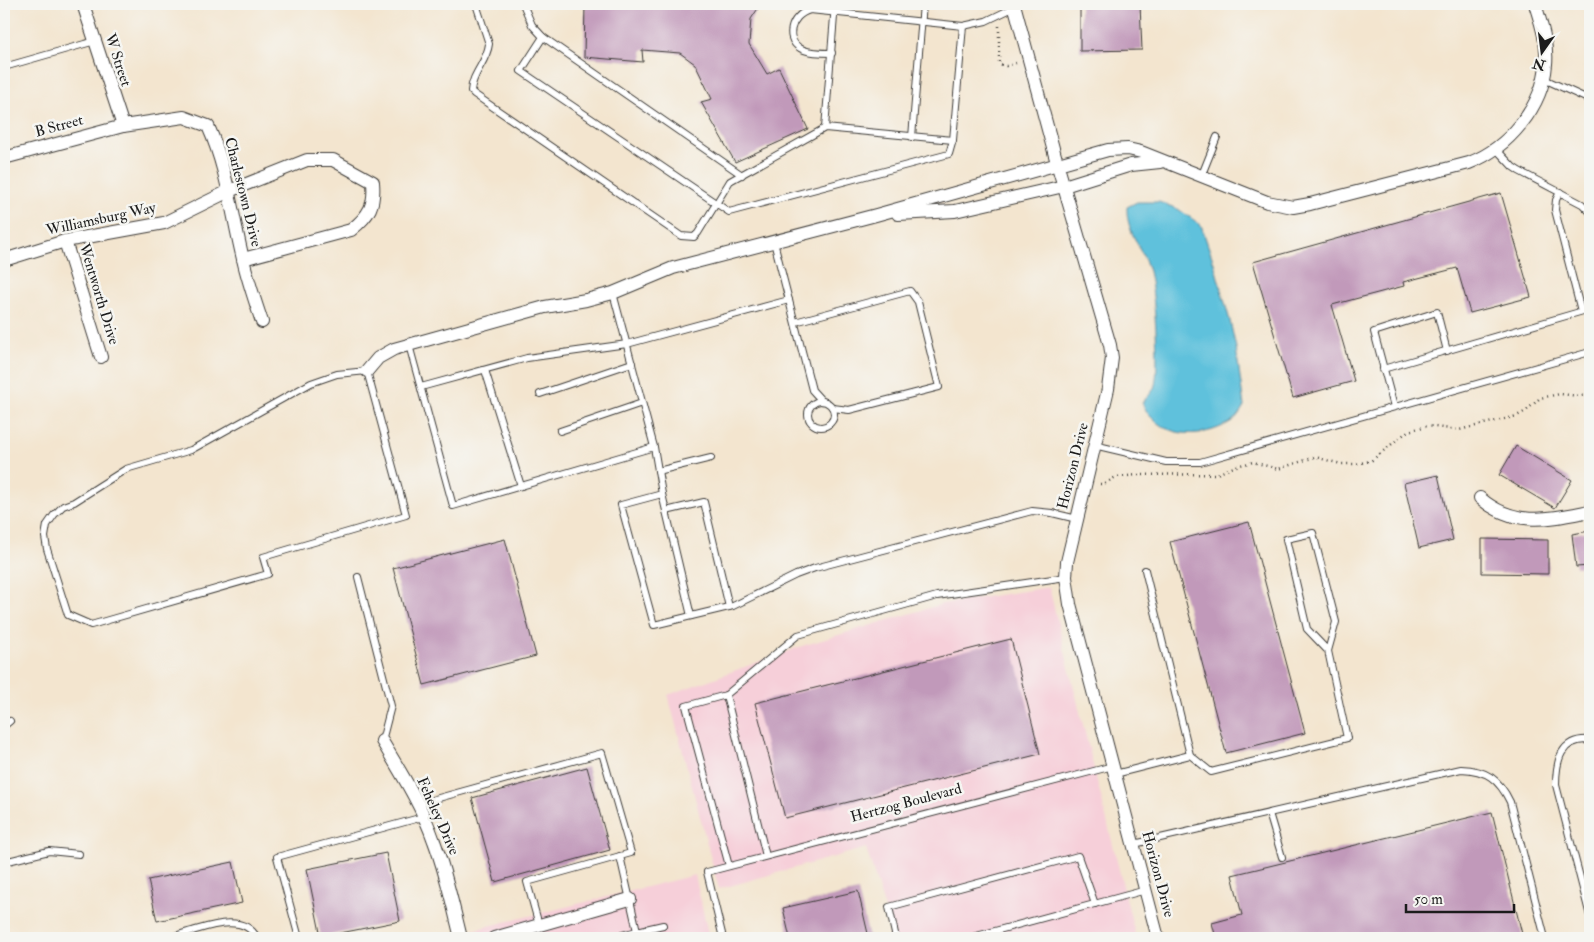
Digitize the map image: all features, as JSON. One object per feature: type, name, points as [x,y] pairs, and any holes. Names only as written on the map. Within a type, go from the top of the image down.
[{"type":"street","name":"W Street","points":[[83,4],[123,126]]},
{"type":"street","points":[[367,371],[378,358],[386,353],[409,345],[545,307],[613,293],[673,268],[876,215],[1115,149],[1141,152],[1267,202],[1294,207],[1469,163],[1496,149],[1521,125],[1540,91],[1546,64],[1545,38],[1535,4]]},
{"type":"street","name":"Horizon Drive","points":[[1015,5],[1057,164],[1110,345],[1112,358],[1111,373],[1070,544],[1066,577],[1070,604],[1158,938]]},
{"type":"street","name":"Charlestown Drive","points":[[123,126],[184,116],[208,126],[216,144],[229,191],[243,259],[262,322]]},
{"type":"street","name":"B Street","points":[[4,158],[123,126]]},
{"type":"street","name":"Williamsburg Way","points":[[4,260],[65,241],[164,223],[229,191],[307,160],[333,160],[373,182],[374,196],[366,218],[352,230],[243,259]]},
{"type":"street","points":[[876,215],[955,211],[1064,186],[1131,165],[1165,162]]},
{"type":"street","name":"Wentworth Drive","points":[[65,241],[101,357]]},
{"type":"street","points":[[1480,498],[1499,511],[1527,519],[1553,518],[1590,511]]},
{"type":"street","name":"Feheley Drive","points":[[382,741],[434,839],[446,875],[461,938]]},
{"type":"street","points":[[494,938],[630,899]]},
{"type":"lane","points":[[476,4],[489,44],[486,56],[473,79],[471,91],[681,236],[694,237],[698,233],[730,181],[825,128],[953,140]]},
{"type":"lane","points":[[523,4],[532,25],[543,37],[742,175]]},
{"type":"lane","points":[[825,128],[835,4]]},
{"type":"lane","points":[[912,137],[923,4]]},
{"type":"lane","points":[[832,53],[804,50],[794,41],[791,28],[793,21],[804,12],[810,10],[963,26],[974,25],[997,16],[1015,5]]},
{"type":"lane","points":[[543,37],[521,71],[729,212],[949,154],[953,140],[963,26]]},
{"type":"lane","points":[[4,67],[95,42]]},
{"type":"lane","points":[[1543,78],[1590,100]]},
{"type":"lane","points":[[1201,177],[1217,137]]},
{"type":"lane","points":[[1496,149],[1513,167],[1582,204],[1590,212]]},
{"type":"lane","points":[[1560,192],[1556,200],[1555,210],[1581,311]]},
{"type":"lane","points":[[774,242],[794,322],[812,390],[822,401],[833,408],[849,410],[939,387],[918,302],[910,291],[794,322]]},
{"type":"lane","points":[[613,293],[654,447],[662,494],[691,616]]},
{"type":"lane","points":[[421,387],[527,358],[627,344],[789,300]]},
{"type":"lane","points":[[1384,369],[1590,309]]},
{"type":"lane","points":[[1394,407],[1374,332],[1437,312],[1447,351]]},
{"type":"lane","points":[[409,345],[454,506],[654,447]]},
{"type":"lane","points":[[1094,445],[1166,462],[1200,462],[1590,352]]},
{"type":"lane","points":[[540,394],[632,363]]},
{"type":"lane","points":[[485,370],[521,486]]},
{"type":"lane","points":[[367,371],[406,515],[263,557],[268,574],[91,625],[68,615],[45,537],[48,525],[54,514],[63,506],[74,502],[126,470],[191,450],[311,383],[337,374],[367,371]]},
{"type":"lane","points":[[822,401],[814,404],[809,411],[810,420],[814,424],[822,427],[830,423],[834,416],[833,408]]},
{"type":"lane","points":[[560,431],[642,404]]},
{"type":"lane","points":[[658,470],[711,458]]},
{"type":"lane","points":[[662,494],[621,505],[654,626],[729,607],[815,568],[1032,511],[1045,511],[1076,519]]},
{"type":"lane","points":[[666,511],[704,502],[729,607]]},
{"type":"lane","points":[[1145,570],[1190,755],[1211,772],[1347,738],[1328,651],[1336,622],[1313,533],[1286,539],[1307,629],[1328,651]]},
{"type":"lane","points":[[358,577],[391,706],[382,741]]},
{"type":"lane","points":[[729,866],[686,706],[726,695],[798,634],[937,596],[1066,577]]},
{"type":"lane","points":[[726,695],[766,856]]},
{"type":"lane","points":[[4,726],[10,721]]},
{"type":"lane","points":[[1590,740],[1573,742],[1565,747],[1562,752],[1556,779],[1556,790],[1587,892],[1590,916]]},
{"type":"lane","points":[[417,804],[602,753],[631,853],[527,882],[540,925]]},
{"type":"lane","name":"Hertzog Boulevard","points":[[723,938],[706,872],[1114,770],[1190,755]]},
{"type":"lane","points":[[1134,844],[1461,769],[1479,771],[1498,783],[1503,788],[1510,802],[1545,938]]},
{"type":"lane","points":[[1269,813],[1282,857]]},
{"type":"lane","points":[[299,938],[278,857],[423,817]]},
{"type":"lane","points":[[4,862],[49,851],[79,854]]},
{"type":"lane","points":[[620,856],[637,931]]},
{"type":"lane","points":[[896,938],[888,906],[1078,856],[1095,904]]},
{"type":"lane","points":[[969,938],[1146,890]]},
{"type":"lane","points":[[170,938],[219,923],[247,927],[254,932],[257,938]]},
{"type":"lane","points":[[610,938],[663,925]]},
{"type":"path","points":[[997,16],[1000,31],[1000,64],[1006,66],[1029,60]]},
{"type":"path","points":[[1085,483],[1104,484],[1116,477],[1138,475],[1217,474],[1236,466],[1253,462],[1278,469],[1314,457],[1341,464],[1355,464],[1371,461],[1408,432],[1427,426],[1459,430],[1516,416],[1540,398],[1560,394],[1580,396],[1590,394]]},
{"type":"shaded area","points":[[1049,587],[1136,938],[894,938],[866,848],[719,889],[668,695],[802,646],[942,604]]},
{"type":"shaded area","points":[[695,875],[709,938],[475,938],[473,930]]},
{"type":"water","points":[[1137,202],[1159,202],[1178,209],[1201,225],[1214,263],[1236,348],[1244,406],[1234,420],[1213,430],[1181,433],[1171,430],[1161,426],[1151,417],[1142,403],[1154,388],[1157,348],[1148,268],[1131,231],[1127,216],[1127,207]]},
{"type":"building","points":[[585,4],[761,4],[751,19],[749,44],[767,74],[779,68],[808,129],[735,162],[701,102],[712,99],[695,64],[680,53],[642,50],[643,62],[584,57]]},
{"type":"building","points":[[1080,4],[1140,4],[1142,50],[1080,51]]},
{"type":"building","points":[[1501,193],[1531,297],[1470,313],[1457,268],[1403,282],[1404,286],[1332,305],[1354,381],[1293,398],[1253,262]]},
{"type":"building","points":[[1516,446],[1572,480],[1555,508],[1499,475]]},
{"type":"building","points":[[1438,475],[1453,540],[1419,548],[1404,483]]},
{"type":"building","points":[[1249,522],[1305,733],[1226,753],[1170,542]]},
{"type":"building","points":[[1590,531],[1590,566],[1576,567],[1572,534]]},
{"type":"building","points":[[505,539],[536,656],[424,685],[393,568]]},
{"type":"building","points":[[1482,539],[1548,540],[1548,574],[1482,573]]},
{"type":"building","points":[[1011,639],[1040,754],[785,818],[755,703]]},
{"type":"building","points":[[587,767],[610,850],[495,882],[472,798]]},
{"type":"building","points":[[1492,812],[1523,938],[1216,938],[1212,923],[1242,915],[1232,875]]},
{"type":"building","points":[[386,853],[400,921],[321,937],[307,869]]},
{"type":"building","points":[[233,862],[242,903],[157,921],[148,880]]},
{"type":"building","points":[[858,891],[869,938],[790,938],[783,908]]}]
